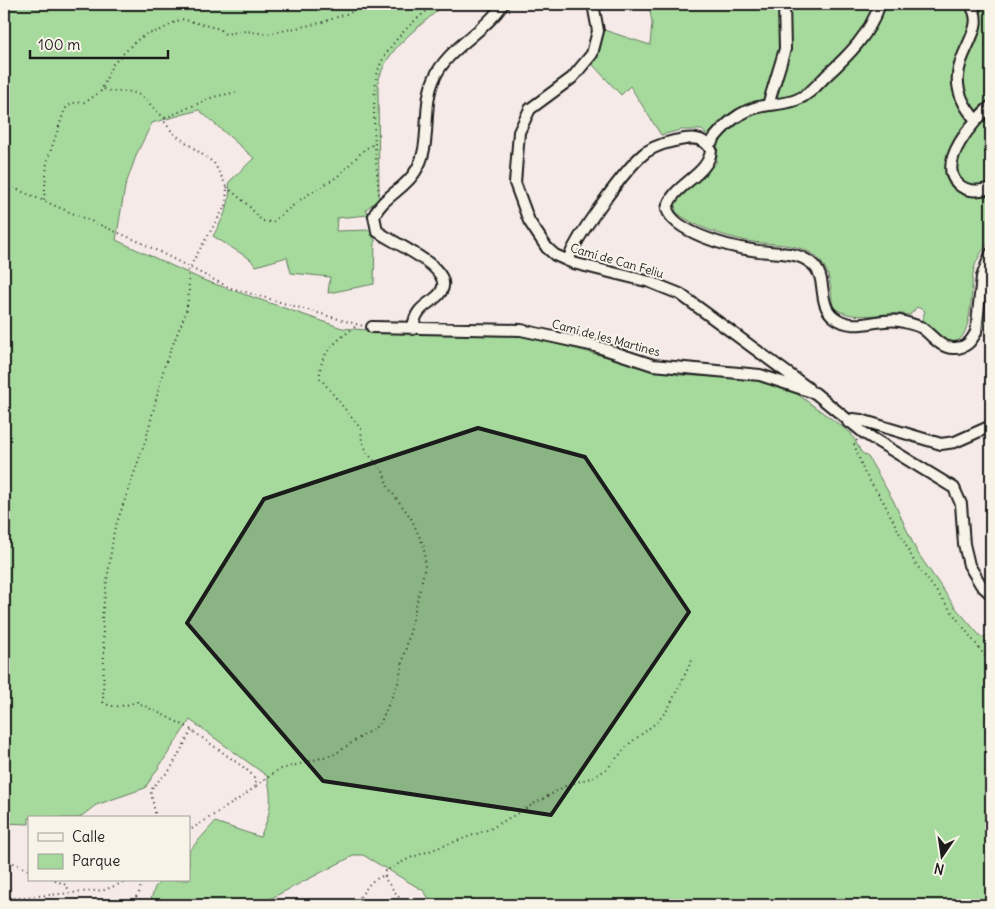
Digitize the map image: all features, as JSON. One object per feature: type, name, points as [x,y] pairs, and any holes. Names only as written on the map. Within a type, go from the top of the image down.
[{"type":"street","points":[[413,329],[417,313],[441,294],[445,285],[444,280],[433,266],[377,231],[374,216],[380,207],[409,179],[420,164],[428,101],[434,78],[452,55],[493,17],[503,4]]},
{"type":"street","name":"Camí de Can Feliu","points":[[593,4],[598,31],[592,54],[572,78],[530,109],[522,123],[516,142],[515,183],[523,206],[547,248],[568,261],[650,282],[680,294],[815,393]]},
{"type":"street","points":[[768,105],[785,49],[784,4]]},
{"type":"street","points":[[709,145],[734,118],[749,110],[790,102],[811,91],[856,48],[868,30],[880,4]]},
{"type":"street","points":[[970,4],[981,15],[985,34]]},
{"type":"street","points":[[976,120],[965,105],[960,88],[966,65],[980,47]]},
{"type":"street","points":[[991,106],[976,120],[952,158],[951,174],[958,184],[969,190],[991,188]]},
{"type":"street","points":[[568,261],[578,239],[638,159],[655,147],[681,140],[699,139],[709,145],[711,150],[709,160],[670,199],[667,209],[672,219],[683,228],[728,244],[753,251],[787,254],[806,260],[820,274],[824,305],[828,312],[841,322],[858,324],[885,320],[898,321],[921,328],[947,348],[963,347],[972,339],[976,332],[982,277],[991,253]]},
{"type":"street","name":"Camí de les Martines","points":[[372,327],[413,329],[503,328],[521,330],[595,346],[653,365],[760,375],[815,393],[848,422],[864,433],[954,488],[961,504],[964,544],[968,565],[977,580],[991,594]]},
{"type":"street","points":[[848,422],[854,419],[861,420],[941,444],[955,442],[991,426]]},
{"type":"path","points":[[44,200],[46,160],[65,108],[72,103],[86,102],[104,89],[112,65],[136,41],[176,20],[188,20],[220,29],[225,34],[246,31],[267,34],[332,20],[352,12],[359,4]]},
{"type":"path","points":[[380,207],[374,144],[376,82],[380,66],[396,40],[437,4]]},
{"type":"path","points":[[104,89],[117,93],[132,92],[140,95],[165,118],[164,121],[173,133],[214,163],[227,187],[248,205],[262,221],[272,222],[304,197],[337,177],[365,149],[374,144]]},
{"type":"path","points":[[165,118],[213,97],[237,92]]},
{"type":"path","points":[[4,184],[189,265],[228,287],[290,304],[356,326],[372,327]]},
{"type":"path","points":[[227,187],[226,205],[189,265],[189,294],[186,312],[165,364],[146,439],[114,531],[102,616],[104,650],[103,702],[108,706],[119,707],[137,702],[192,730],[246,769],[254,777],[256,786]]},
{"type":"path","points":[[190,830],[225,806],[254,791],[256,786],[278,770],[336,754],[380,724],[398,683],[423,574],[424,547],[411,518],[388,488],[382,471],[368,454],[362,441],[361,429],[320,378],[320,368],[329,347],[356,326]]},
{"type":"path","points":[[864,433],[854,444],[864,472],[882,501],[915,563],[991,664]]},
{"type":"path","points":[[354,905],[371,882],[384,875],[385,871],[410,858],[490,828],[567,785],[594,777],[608,768],[629,744],[657,722],[668,709],[692,660]]},
{"type":"path","points":[[156,816],[151,793],[153,786],[170,770],[192,730]]},
{"type":"path","points":[[4,859],[28,870]]},
{"type":"path","points":[[384,875],[405,905]]},
{"type":"path","points":[[59,882],[66,885],[71,892]]},
{"type":"path","points":[[4,899],[104,890],[125,882]]},
{"type":"path","points":[[130,905],[139,892],[142,882]]},
{"type":"highlighted area","points":[[478,428],[585,457],[689,612],[551,815],[323,781],[187,623],[264,499]]},
{"type":"green space","points":[[4,4],[445,4],[405,39],[388,59],[382,70],[378,83],[379,199],[366,209],[368,215],[337,218],[336,231],[369,230],[375,240],[374,284],[328,293],[330,277],[291,273],[287,257],[256,266],[250,259],[213,236],[228,204],[229,182],[254,158],[199,110],[152,123],[137,153],[125,187],[116,240],[203,280],[342,328],[416,334],[521,335],[678,375],[748,379],[786,386],[851,433],[861,452],[868,457],[893,500],[917,552],[955,607],[982,638],[991,633],[991,905],[433,905],[424,891],[363,855],[355,855],[258,905],[149,905],[155,887],[160,882],[190,882],[190,850],[215,822],[260,837],[269,814],[270,793],[267,776],[190,720],[145,788],[96,805],[82,816],[28,816],[28,824],[4,823]]},
{"type":"green space","points":[[649,4],[991,4],[991,240],[975,265],[967,326],[958,341],[942,338],[922,320],[925,311],[917,307],[910,315],[860,316],[842,312],[833,307],[829,280],[824,266],[809,252],[789,246],[747,241],[729,236],[691,222],[676,212],[675,203],[716,163],[718,147],[702,130],[681,130],[661,135],[630,86],[621,95],[593,65],[600,49],[604,30],[650,45],[652,23]]}]
